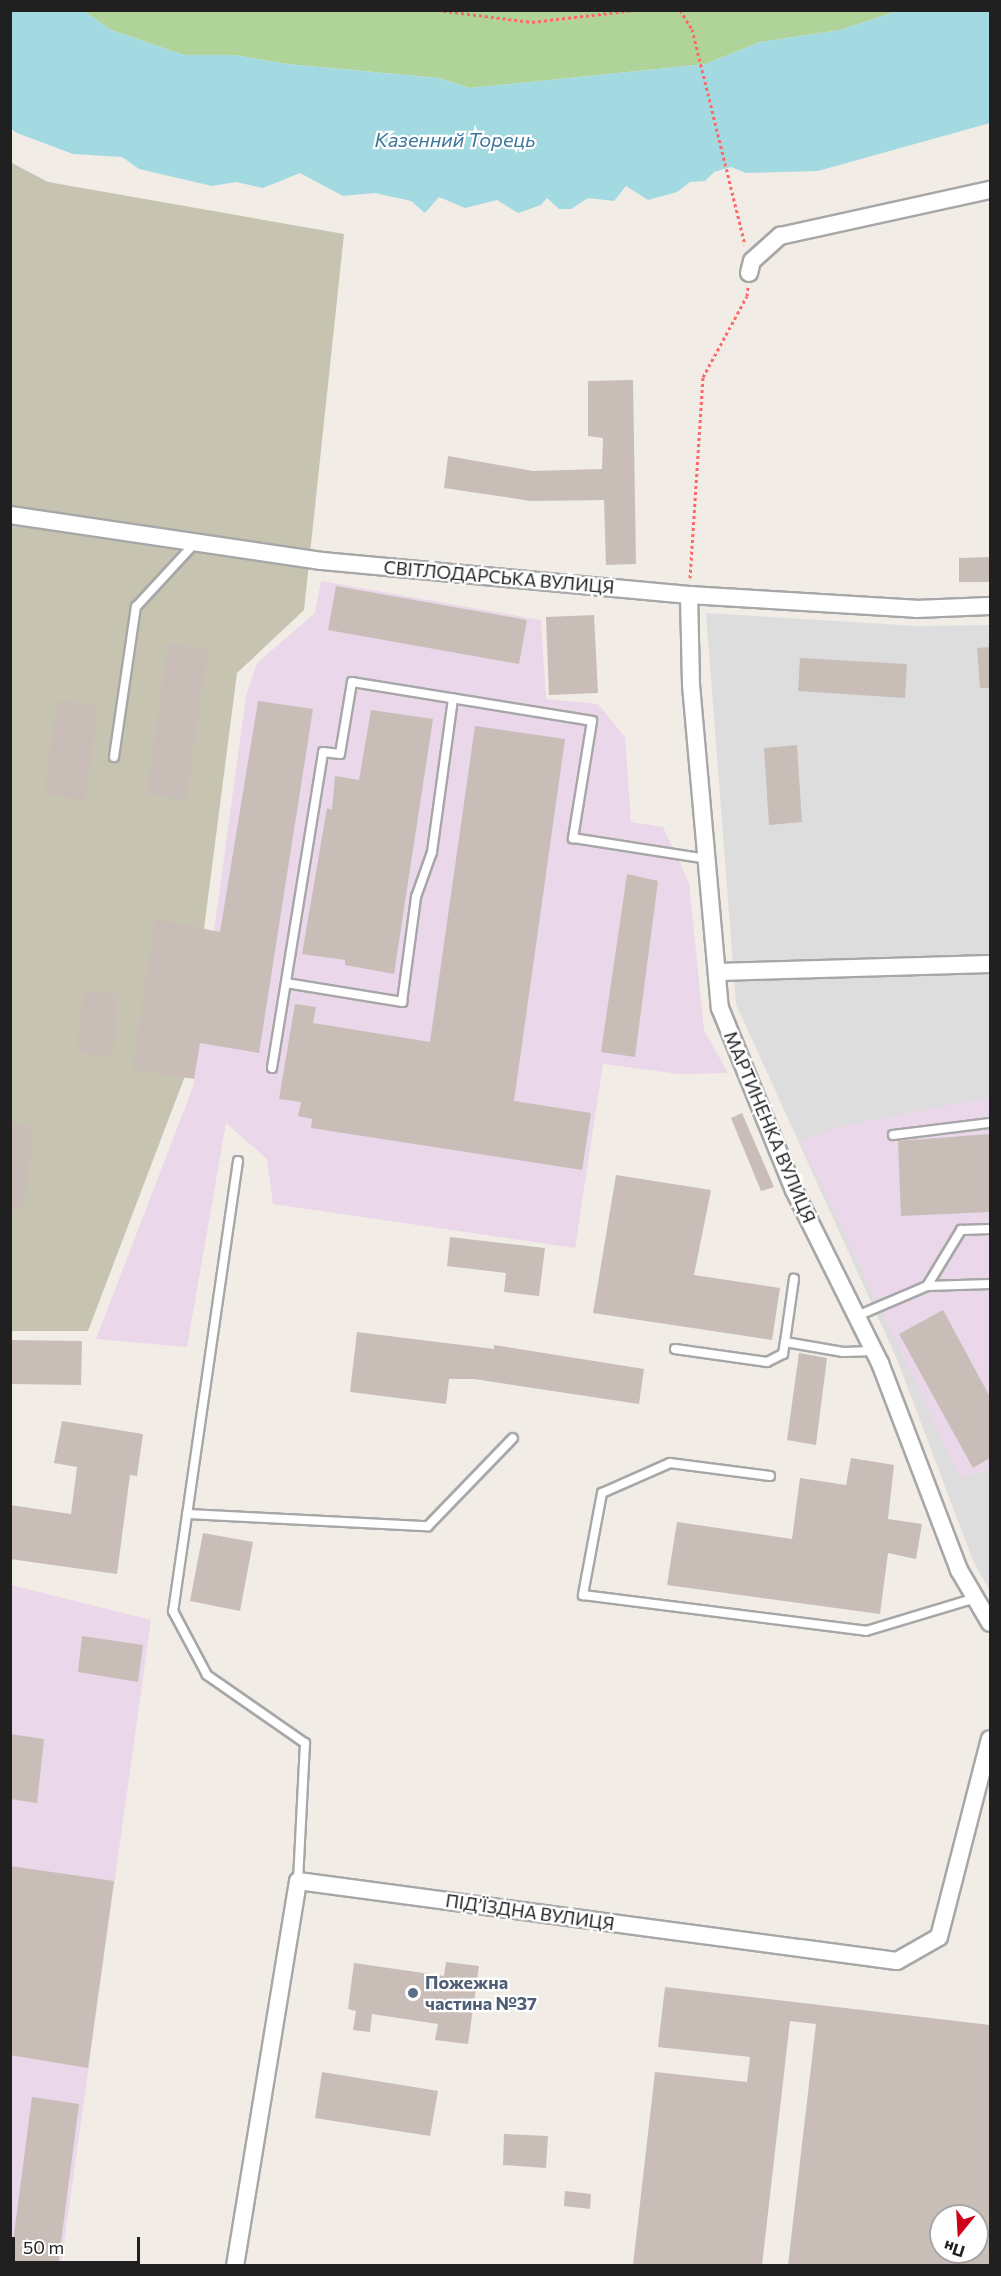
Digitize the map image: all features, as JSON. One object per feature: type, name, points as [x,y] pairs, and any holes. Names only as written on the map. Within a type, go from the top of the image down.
[{"type":"street","points":[[749,273],[752,261],[780,236],[990,190]]},
{"type":"street","name":"СВІТЛОДАРСЬКА ВУЛИЦЯ","points":[[10,515],[322,561],[688,595],[916,609],[990,606]]},
{"type":"street","name":"МАРТИНЕНКА ВУЛИЦЯ","points":[[688,595],[691,685],[720,1008],[795,1190],[874,1351],[959,1570],[990,1623]]},
{"type":"street","points":[[717,972],[990,964]]},
{"type":"street","name":"ПІД’ЇЗДНА ВУЛИЦЯ","points":[[298,1881],[897,1960],[939,1937],[990,1739]]},
{"type":"street","points":[[235,2265],[298,1881]]},
{"type":"lane","points":[[114,757],[136,608],[196,542]]},
{"type":"lane","points":[[272,1068],[323,752],[340,754],[352,682],[592,721],[573,838],[706,859]]},
{"type":"lane","points":[[286,983],[402,1002],[416,897],[432,852],[453,698]]},
{"type":"lane","points":[[893,1135],[990,1124]]},
{"type":"lane","points":[[238,1161],[173,1611],[207,1675],[305,1743],[298,1881]]},
{"type":"lane","points":[[927,1286],[961,1230],[990,1229]]},
{"type":"lane","points":[[675,1349],[767,1362],[783,1354],[794,1279]]},
{"type":"lane","points":[[857,1316],[927,1286],[990,1284]]},
{"type":"lane","points":[[785,1342],[843,1352],[874,1351]]},
{"type":"lane","points":[[187,1514],[428,1526],[513,1438]]},
{"type":"lane","points":[[770,1476],[670,1463],[602,1493],[584,1595],[866,1631],[976,1599]]},
{"type":"path","points":[[436,10],[532,22],[634,10]]},
{"type":"path","points":[[680,10],[692,29],[740,214],[749,273],[747,296],[703,377],[688,595]]},
{"type":"shaded area","points":[[10,162],[48,182],[344,234],[304,610],[237,673],[185,1076],[88,1331],[11,1331]]},
{"type":"shaded area","points":[[321,581],[541,620],[546,699],[598,704],[625,737],[631,822],[663,827],[689,883],[704,1030],[728,1073],[679,1074],[603,1064],[575,1248],[273,1204],[267,1159],[226,1123],[187,1347],[96,1339],[193,1087],[246,696],[257,663],[315,613]]},
{"type":"shaded area","points":[[706,613],[917,626],[990,625],[990,1591],[974,1563],[896,1357],[736,1004]]},
{"type":"shaded area","points":[[990,1097],[990,1469],[961,1478],[800,1141],[843,1126]]},
{"type":"shaded area","points":[[11,1585],[151,1620],[61,2265],[11,2266]]},
{"type":"green space","points":[[84,11],[898,11],[840,30],[760,42],[706,64],[470,88],[438,78],[287,64],[233,55],[184,55],[111,30]]},
{"type":"water","name":"Казенний Торець","points":[[10,11],[84,11],[111,30],[184,55],[233,55],[287,64],[438,78],[470,88],[706,64],[760,42],[840,30],[898,11],[990,11],[990,123],[818,171],[746,173],[731,167],[714,172],[705,181],[690,182],[677,192],[648,200],[626,186],[614,201],[588,198],[571,209],[559,209],[547,198],[541,205],[518,213],[497,200],[465,208],[439,197],[425,213],[411,201],[375,193],[343,196],[300,173],[263,188],[236,182],[212,186],[139,169],[122,157],[73,154],[17,133],[10,128]]},
{"type":"building","points":[[633,380],[636,564],[606,565],[604,500],[531,501],[444,488],[448,456],[533,471],[602,469],[603,438],[588,436],[588,381]]},
{"type":"building","points":[[990,557],[990,582],[959,582],[959,558]]},
{"type":"building","points":[[336,586],[527,620],[519,664],[328,630]]},
{"type":"building","points":[[594,615],[598,693],[549,695],[546,617]]},
{"type":"building","points":[[168,643],[208,650],[186,800],[146,794]]},
{"type":"building","points":[[990,647],[990,688],[980,688],[977,648]]},
{"type":"building","points":[[800,658],[907,664],[905,698],[798,691]]},
{"type":"building","points":[[57,700],[99,706],[85,800],[44,794]]},
{"type":"building","points":[[258,701],[313,709],[259,1053],[200,1043],[194,1079],[132,1070],[155,919],[220,932]]},
{"type":"building","points":[[371,710],[433,719],[394,974],[345,965],[345,960],[302,954],[327,808],[332,810],[335,776],[359,780]]},
{"type":"building","points":[[475,726],[565,739],[514,1101],[591,1113],[582,1170],[311,1128],[312,1119],[298,1116],[301,1102],[279,1099],[295,1004],[316,1007],[313,1023],[430,1042]]},
{"type":"building","points":[[797,745],[802,822],[769,825],[764,748]]},
{"type":"building","points":[[627,874],[658,881],[635,1057],[601,1052]]},
{"type":"building","points":[[84,991],[118,994],[113,1057],[76,1052]]},
{"type":"building","points":[[742,1113],[774,1187],[761,1191],[731,1118]]},
{"type":"building","points":[[10,1123],[34,1127],[23,1211],[10,1209]]},
{"type":"building","points":[[990,1134],[990,1212],[901,1216],[898,1141]]},
{"type":"building","points":[[616,1175],[711,1190],[694,1275],[780,1288],[772,1340],[593,1313]]},
{"type":"building","points":[[450,1237],[545,1248],[539,1296],[504,1292],[506,1273],[447,1266]]},
{"type":"building","points":[[943,1310],[990,1397],[990,1458],[973,1468],[899,1334]]},
{"type":"building","points":[[357,1332],[494,1349],[494,1345],[644,1369],[639,1404],[474,1379],[449,1379],[446,1404],[350,1392]]},
{"type":"building","points":[[10,1340],[82,1341],[81,1385],[10,1384]]},
{"type":"building","points":[[799,1353],[827,1358],[816,1445],[787,1440]]},
{"type":"building","points":[[62,1421],[143,1434],[137,1476],[130,1475],[117,1574],[10,1559],[10,1505],[71,1514],[77,1467],[54,1463]]},
{"type":"building","points":[[851,1458],[894,1465],[888,1519],[922,1524],[916,1559],[888,1553],[880,1614],[667,1585],[677,1522],[792,1539],[800,1478],[846,1485]]},
{"type":"building","points":[[203,1533],[253,1542],[240,1611],[190,1601]]},
{"type":"building","points":[[82,1636],[143,1645],[138,1682],[78,1672]]},
{"type":"building","points":[[10,1734],[44,1739],[37,1803],[10,1799]]},
{"type":"building","points":[[10,1866],[114,1881],[88,2068],[10,2055]]},
{"type":"building","name":"Пожежна частина №37","points":[[446,1962],[479,1966],[468,2044],[435,2040],[438,2024],[372,2014],[370,2032],[353,2030],[356,2011],[348,2009],[354,1963],[444,1976]]},
{"type":"building","points":[[665,1987],[990,2025],[990,2265],[788,2265],[816,2024],[790,2021],[762,2265],[633,2265],[655,2072],[747,2082],[750,2057],[658,2047]]},
{"type":"building","points":[[322,2072],[438,2091],[430,2136],[315,2118]]},
{"type":"building","points":[[32,2097],[79,2104],[58,2265],[10,2265]]},
{"type":"building","points":[[504,2134],[548,2136],[546,2168],[503,2165]]},
{"type":"building","points":[[565,2191],[591,2194],[590,2209],[564,2206]]},
{"type":"place","name":"Пожежна частина №37","points":[[413,1993]]}]
